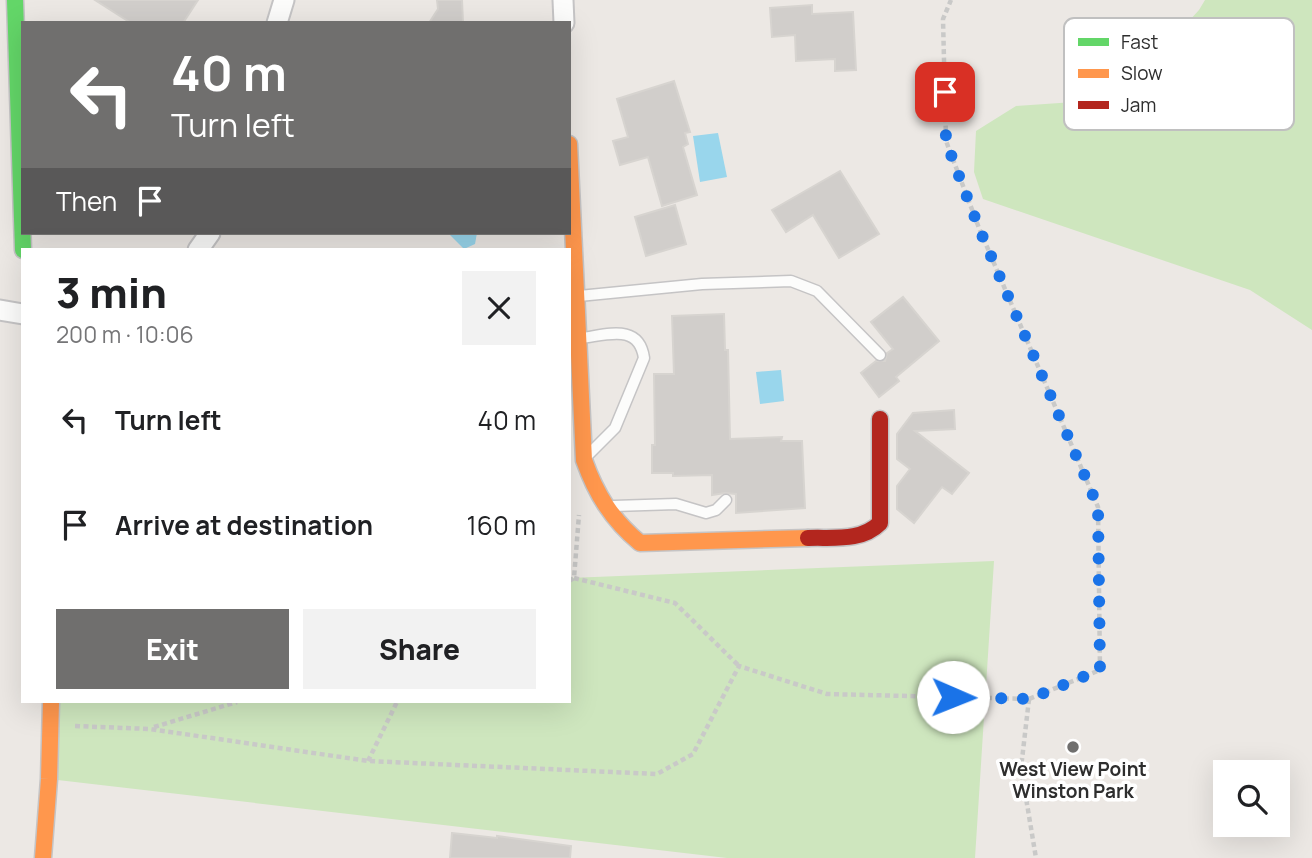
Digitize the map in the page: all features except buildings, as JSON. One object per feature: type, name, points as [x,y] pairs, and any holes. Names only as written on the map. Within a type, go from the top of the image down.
[{"type":"street","points":[[15,0],[21,188]]},
{"type":"street","points":[[278,21],[284,0]]},
{"type":"street","points":[[563,0],[564,21]]},
{"type":"street","points":[[571,195],[584,460],[594,489],[604,506],[623,529],[640,543],[861,536],[873,530],[880,523],[880,419]]},
{"type":"street","points":[[0,310],[21,314]]},
{"type":"street","points":[[43,858],[51,703]]},
{"type":"lane","points":[[575,296],[702,284],[791,281],[817,291],[880,355]]},
{"type":"lane","points":[[577,338],[623,333],[634,337],[643,346],[644,358],[615,428],[584,460]]},
{"type":"lane","points":[[604,506],[676,504],[706,513],[716,510],[726,500]]},
{"type":"path","points":[[579,512],[571,579],[675,603],[739,666],[827,694],[1029,699],[1100,670],[1098,507],[979,228],[946,141],[943,19],[951,0]]},
{"type":"path","points":[[52,725],[150,729],[368,761],[657,774],[693,754],[739,666]]},
{"type":"path","points":[[1029,699],[1021,768],[1036,858]]},
{"type":"path","points":[[150,729],[230,703]]},
{"type":"path","points":[[368,761],[397,703]]},
{"type":"green space","points":[[1205,0],[1312,0],[1312,330],[1250,290],[983,199],[974,172],[976,131],[1016,106],[1064,103],[1064,130],[1294,130],[1294,18],[1192,18]]},
{"type":"green space","points":[[994,561],[975,858],[727,858],[49,779],[51,703],[571,703],[571,578]]},
{"type":"water","points":[[718,133],[727,177],[700,182],[693,136]]},
{"type":"water","points":[[450,235],[477,235],[475,244],[463,248]]},
{"type":"water","points":[[781,370],[784,401],[760,404],[756,372]]},
{"type":"traffic: fast","points":[[15,0],[21,188]]},
{"type":"traffic: fast","points":[[23,235],[23,248]]},
{"type":"traffic: slow","points":[[571,186],[584,460],[594,484],[613,516],[640,543],[808,538]]},
{"type":"traffic: slow","points":[[43,858],[51,703]]},
{"type":"traffic: jam","points":[[808,538],[855,536],[880,523],[880,419]]},
{"type":"place","name":"West View Point Winston Park","points":[[1073,747]]},
{"type":"route","points":[[945,92],[946,141],[954,163],[1098,507],[1100,670],[1029,699],[953,697]]}]
